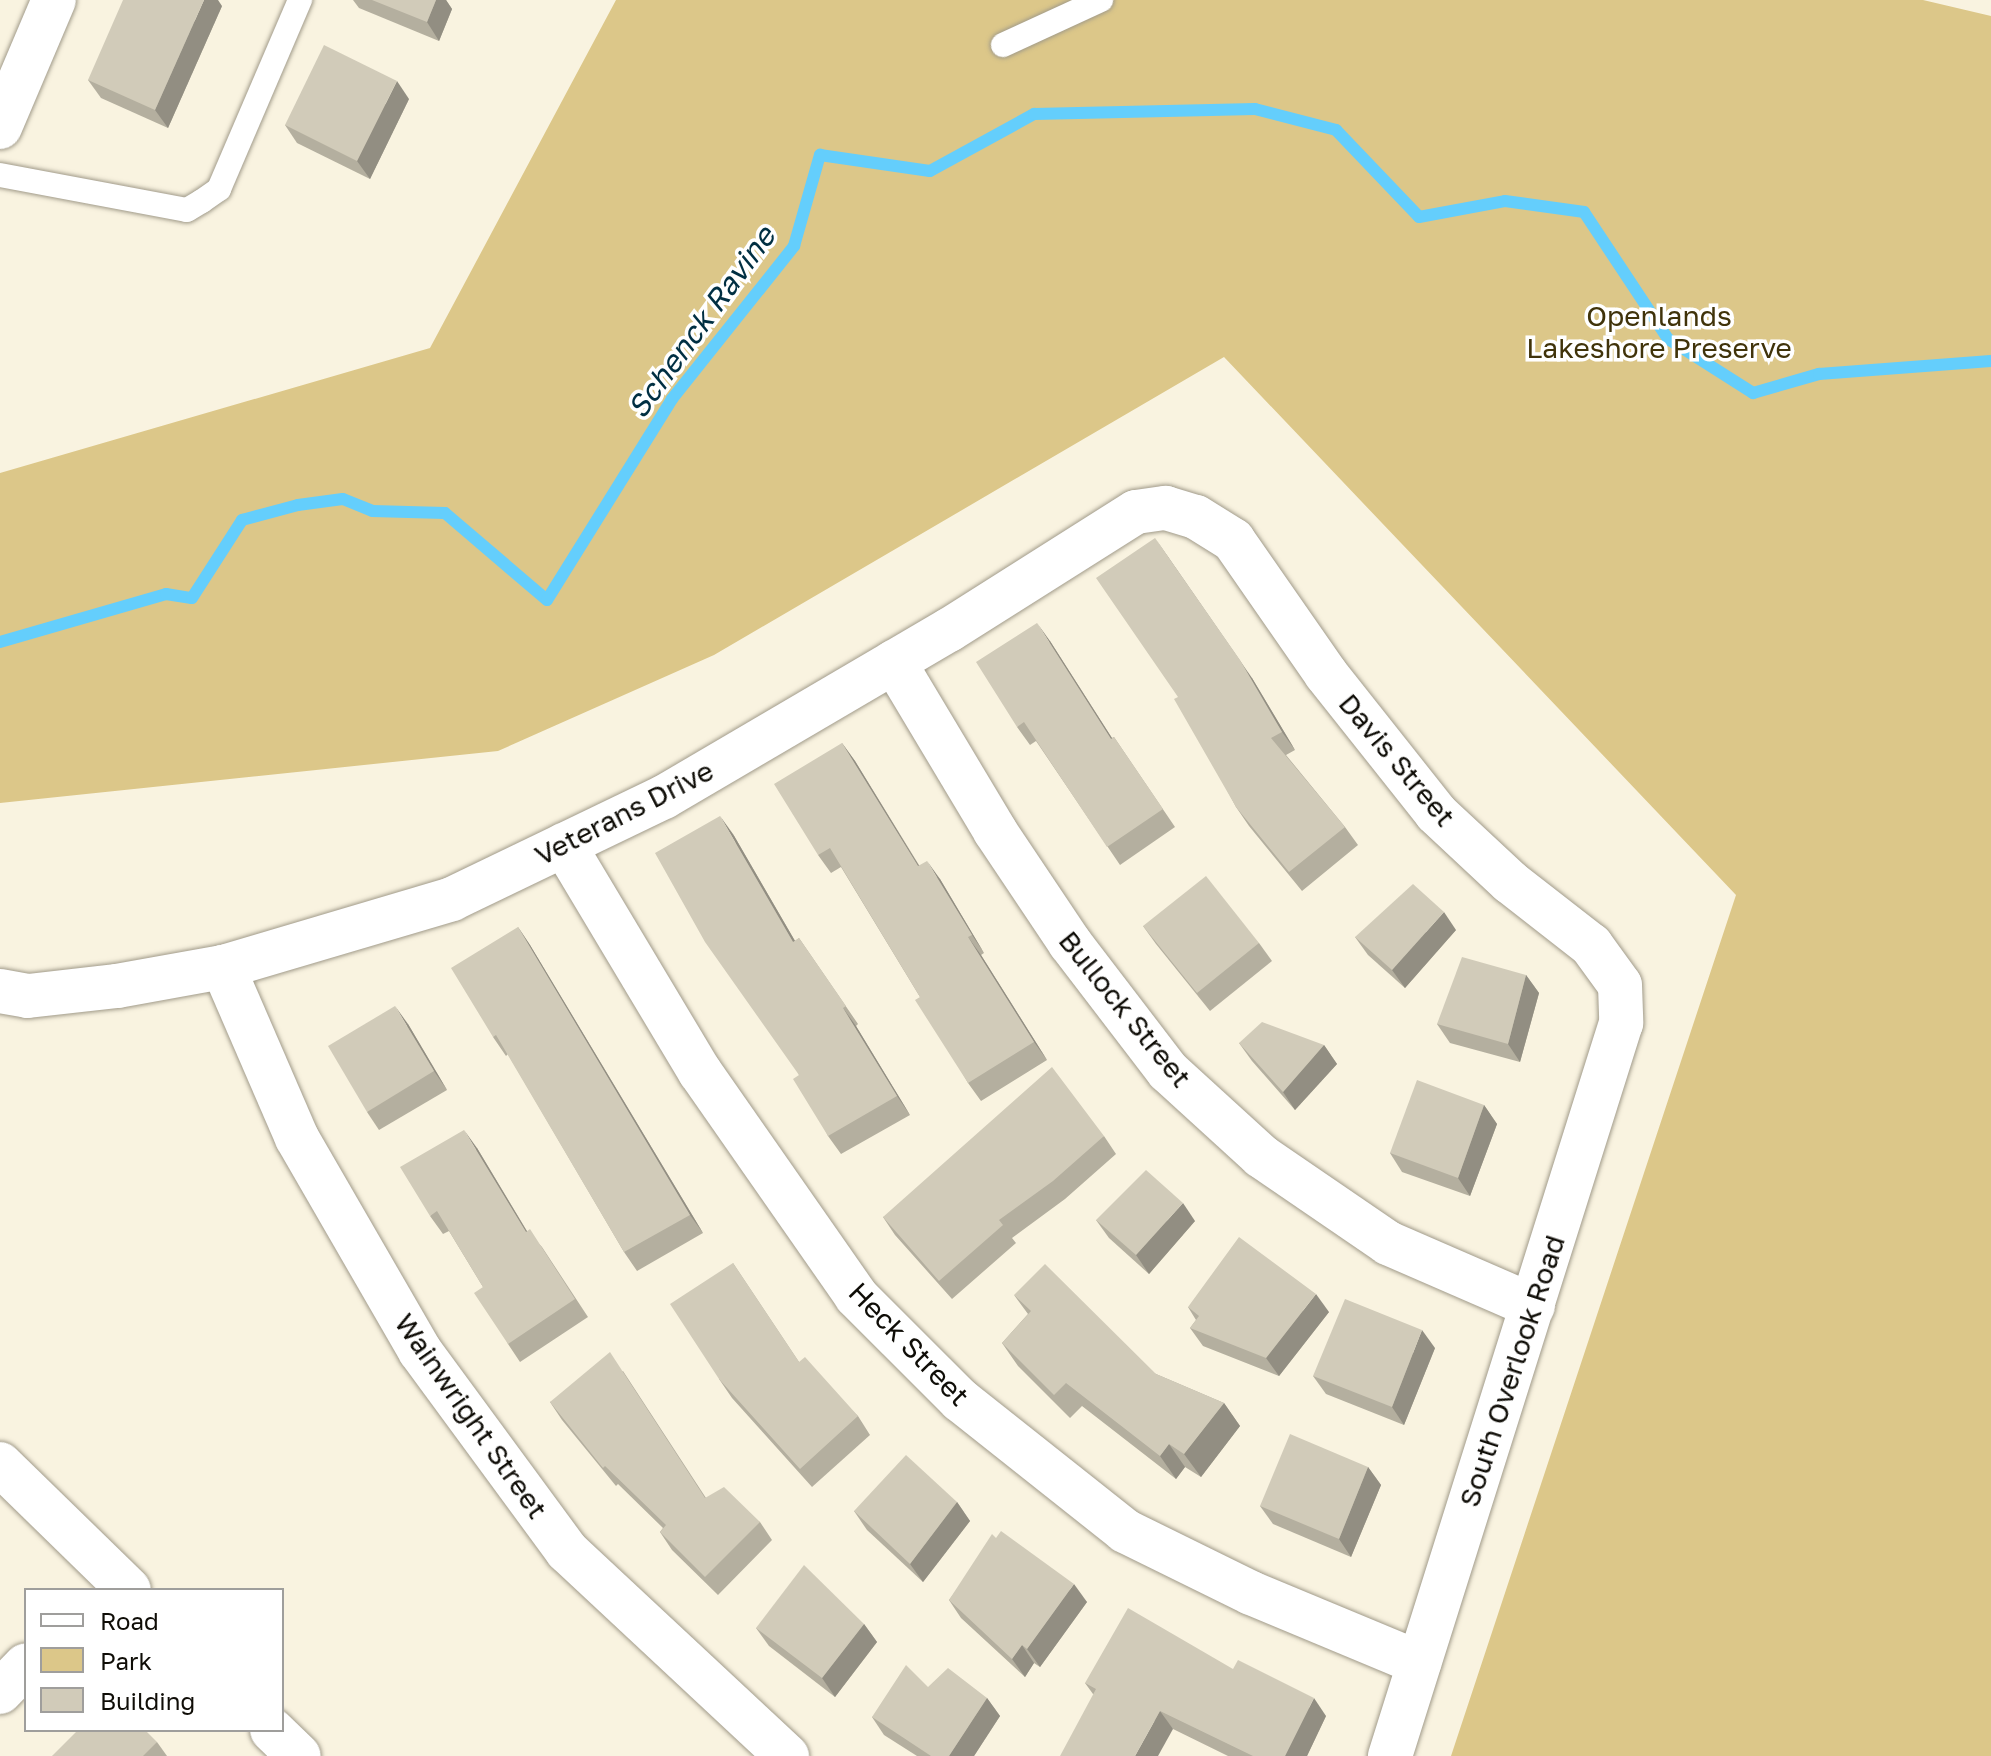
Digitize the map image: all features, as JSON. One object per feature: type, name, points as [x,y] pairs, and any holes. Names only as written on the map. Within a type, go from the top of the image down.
[{"type":"street","points":[[0,127],[54,0]]},
{"type":"street","name":"Veterans Drive","points":[[0,991],[28,996],[117,986],[223,967],[452,899],[664,797],[894,662],[1136,512],[1166,508],[1196,517]]},
{"type":"street","name":"Davis Street","points":[[1196,517],[1233,540],[1270,588],[1326,674],[1436,813],[1510,882],[1591,945],[1620,985]]},
{"type":"street","name":"Bullock Street","points":[[894,662],[995,831],[1070,943],[1168,1071],[1261,1156],[1388,1243],[1533,1306]]},
{"type":"street","name":"Heck Street","points":[[564,845],[700,1072],[856,1296],[960,1400],[1125,1531],[1251,1593],[1419,1663]]},
{"type":"street","name":"Wainwright Street","points":[[223,967],[297,1138],[420,1351],[567,1551],[787,1756]]},
{"type":"street","name":"South Overlook Road","points":[[1390,1756],[1621,1023],[1620,985]]},
{"type":"street","points":[[0,1464],[115,1585]]},
{"type":"street","points":[[0,1692],[24,1667]]},
{"type":"street","points":[[274,1732],[299,1756]]},
{"type":"lane","points":[[0,175],[187,210],[219,189],[300,0]]},
{"type":"lane","points":[[1003,45],[1101,0]]},
{"type":"green space","name":"Openlands Lakeshore Preserve","points":[[616,0],[1923,0],[1991,16],[1991,1756],[1451,1756],[1736,895],[1224,357],[714,655],[498,751],[0,803],[0,473],[430,348]]},
{"type":"building","points":[[123,0],[204,0],[155,110],[88,80]]},
{"type":"building","points":[[372,0],[436,0],[427,22]]},
{"type":"building","points":[[324,45],[397,81],[357,161],[285,125]]},
{"type":"building","points":[[1155,538],[1240,660],[1282,732],[1271,738],[1345,827],[1289,872],[1236,807],[1174,699],[1178,697],[1096,578]]},
{"type":"building","points":[[1037,623],[1111,739],[1114,737],[1163,809],[1107,847],[1024,722],[1017,727],[976,662]]},
{"type":"building","points":[[842,743],[918,866],[927,861],[972,935],[968,937],[1034,1042],[968,1083],[915,1000],[920,997],[830,848],[818,855],[774,784]]},
{"type":"building","points":[[720,816],[793,942],[799,938],[846,1006],[843,1008],[897,1096],[828,1136],[793,1079],[799,1075],[705,942],[655,853]]},
{"type":"building","points":[[1206,876],[1259,943],[1197,993],[1143,926]]},
{"type":"building","points":[[1413,884],[1444,912],[1392,970],[1355,937]]},
{"type":"building","points":[[518,927],[690,1215],[624,1252],[496,1035],[493,1037],[451,968]]},
{"type":"building","points":[[1462,957],[1526,975],[1508,1044],[1437,1024]]},
{"type":"building","points":[[395,1006],[434,1071],[367,1112],[328,1046]]},
{"type":"building","points":[[1262,1022],[1324,1045],[1283,1092],[1239,1043]]},
{"type":"building","points":[[1052,1067],[1104,1136],[1053,1181],[999,1220],[1003,1225],[939,1281],[883,1217]]},
{"type":"building","points":[[1417,1080],[1484,1105],[1458,1178],[1390,1153]]},
{"type":"building","points":[[464,1130],[526,1232],[530,1229],[575,1299],[508,1344],[474,1293],[483,1287],[437,1211],[430,1216],[400,1167]]},
{"type":"building","points":[[1146,1170],[1183,1203],[1136,1255],[1096,1220]]},
{"type":"building","points":[[1239,1237],[1316,1294],[1266,1358],[1190,1328],[1199,1316],[1188,1307]]},
{"type":"building","points":[[733,1263],[799,1362],[805,1357],[858,1416],[800,1469],[719,1379],[670,1304]]},
{"type":"building","points":[[1045,1264],[1156,1374],[1224,1403],[1184,1454],[1169,1444],[1160,1456],[1066,1383],[1054,1395],[1002,1343],[1031,1311],[1014,1295]]},
{"type":"building","points":[[1345,1299],[1422,1330],[1392,1407],[1313,1376]]},
{"type":"building","points":[[610,1352],[705,1498],[724,1487],[760,1522],[705,1577],[660,1532],[666,1525],[605,1466],[603,1468],[550,1402]]},
{"type":"building","points":[[1290,1434],[1368,1467],[1339,1539],[1260,1506]]},
{"type":"building","points":[[906,1455],[957,1502],[910,1564],[854,1511]]},
{"type":"building","points":[[1001,1531],[1074,1584],[1027,1649],[1022,1645],[1012,1659],[949,1600],[992,1534],[996,1538]]},
{"type":"building","points":[[804,1565],[864,1624],[822,1678],[756,1628]]},
{"type":"building","points":[[1128,1608],[1233,1669],[1238,1660],[1314,1698],[1285,1756],[1253,1756],[1160,1711],[1135,1756],[1060,1756],[1096,1689],[1085,1683]]},
{"type":"building","points":[[906,1665],[928,1687],[948,1668],[987,1698],[949,1756],[931,1756],[872,1717]]},
{"type":"building","points":[[76,1732],[147,1732],[157,1742],[143,1756],[52,1756]]},
{"type":"waterway","name":"Schenck Ravine","points":[[0,642],[166,594],[192,598],[242,520],[298,505],[343,499],[372,511],[445,513],[547,600],[672,399],[794,246],[820,155],[930,171],[1034,114],[1255,109],[1336,130],[1419,217],[1505,201],[1584,212],[1668,339],[1753,393],[1819,374],[1991,361]]}]
